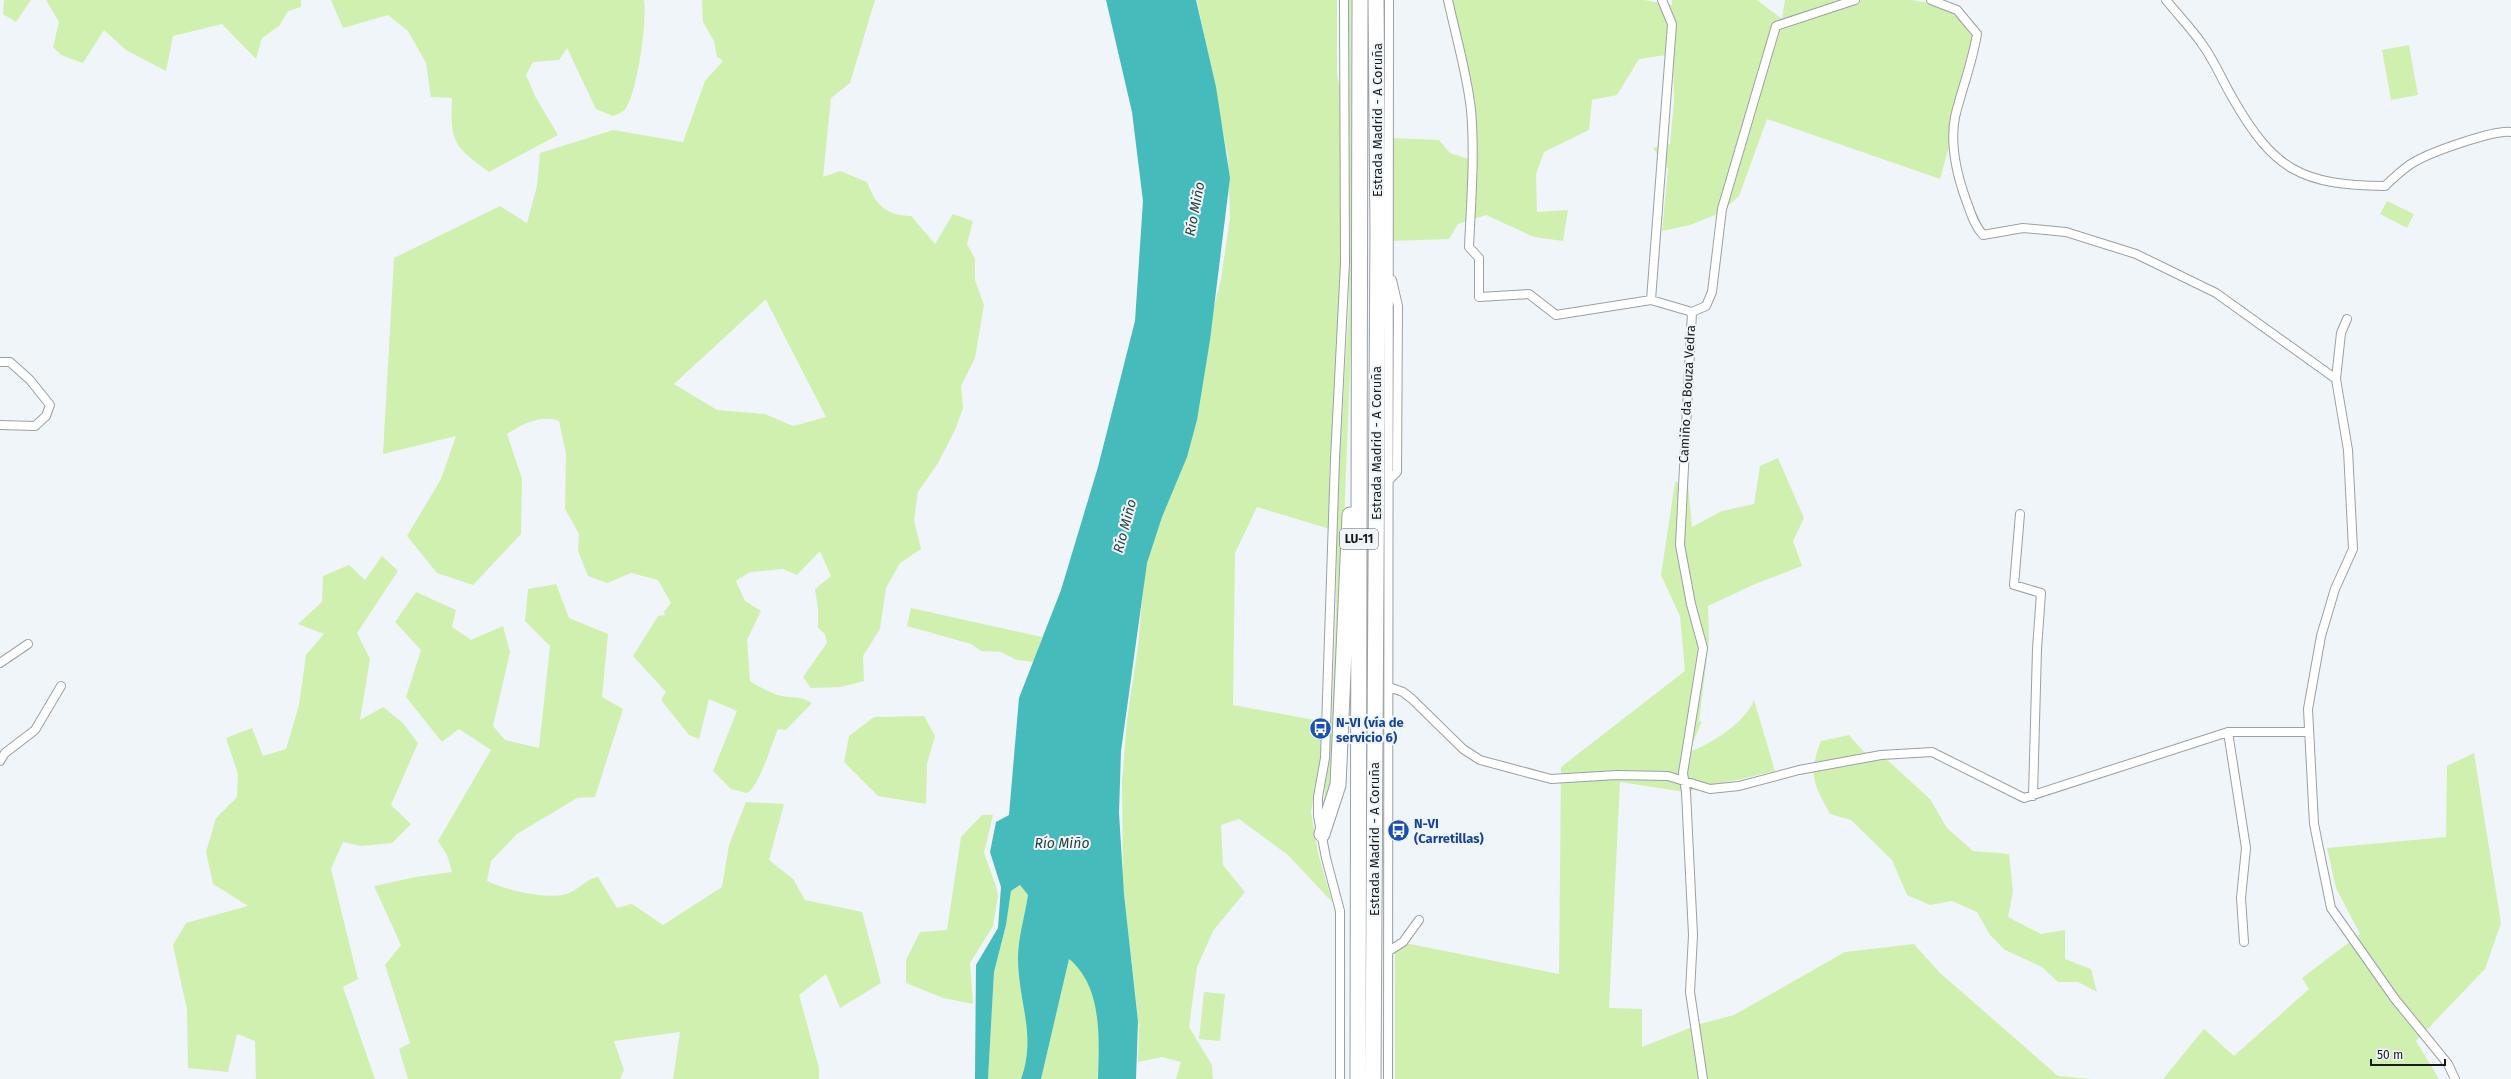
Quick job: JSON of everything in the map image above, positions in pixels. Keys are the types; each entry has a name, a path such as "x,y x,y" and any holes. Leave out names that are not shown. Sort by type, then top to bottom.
{"highway":[{"name":"Estrada Madrid - A Coruña","path":"1358,1079 1360,0"},
{"name":"Estrada Madrid - A Coruña","path":"1373,1079 1378,231 1376,0"},
{"path":"1322,834 1333,805 1338,785 1349,522 1359,362"}],"street":[{"path":"1340,1079 1340,911 1326,858 1318,816 1318,797 1325,758 1329,691 1335,460 1345,263 1344,0"},
{"path":"1388,1079 1390,951 1389,0"},
{"name":"Camiño da Bouza Vedra","path":"1448,0 1465,69 1471,111 1472,171 1469,247 1479,258 1479,298 1528,294 1556,315 1651,300 1692,312 1680,545 1691,604 1703,648 1683,773 1693,935 1690,992 1703,1079"},
{"path":"1651,300 1672,24 1662,0"},
{"path":"1692,312 1706,306 1712,292 1722,209 1776,26 1854,0"},
{"path":"1931,0 1957,10 1977,34 1972,64 1955,117 1954,149 1961,188 1976,227 1983,235 2023,228 2066,232 2136,254 2216,293 2336,379"},
{"path":"2166,0 2203,45 2233,99 2265,148 2280,162 2301,174 2326,182 2385,186 2401,170 2417,160 2494,132 2511,132"},
{"path":"2347,319 2341,333 2336,379 2348,450 2353,549 2335,589 2321,636 2308,709 2314,824 2331,908 2395,999 2448,1064 2455,1079"},
{"path":"0,362 10,362 30,380 50,405 46,416 36,426 0,425"},
{"path":"2020,514 2014,585 2041,593 2037,649 2034,796"},
{"path":"0,662 28,644"},
{"path":"0,761 5,753 35,730 61,686"},
{"path":"1389,687 1403,692 1412,699 1463,749 1480,760 1551,779 1617,775 1668,776 1710,789 1874,756 1932,752 2024,798 2228,732 2309,732"},
{"path":"2228,732 2246,848 2241,898 2244,942"},
{"path":"1390,951 1404,942 1419,920"}],"green space":[{"path":"4,0 31,0 16,22 3,14"},
{"path":"46,0 301,0 301,7 288,11 279,26 262,38 256,59 222,24 173,36 166,71 126,50 104,30 83,63 61,55 53,47 59,22"},
{"path":"331,0 644,0 645,10 643,39 638,71 630,99 625,109 613,116 596,109 567,48 559,60 533,62 526,75 536,98 558,135 489,172 468,156 457,142 452,125 452,98 431,97 426,63 408,31 388,15 343,28"},
{"path":"702,0 875,0 850,83 831,98 823,177 840,171 867,182 878,203 894,214 911,216 935,244 953,214 973,221 967,244 975,259 975,280 984,305 975,358 961,386 963,408 955,430 938,463 918,492 914,520 921,549 900,563 886,588 880,629 863,656 864,681 841,687 811,688 803,677 827,643 825,634 818,628 818,609 815,589 831,576 820,551 797,575 783,569 750,572 736,581 745,601 761,611 747,640 750,681 774,694 800,698 812,703 786,730 778,729 765,764 752,789 747,793 731,789 713,771 737,711 709,699 699,739 689,735 661,700 666,692 633,656 658,616 665,615 664,612 671,603 658,580 631,573 607,583 588,576 578,551 579,534 565,509 566,454 559,421 552,419 539,419 525,424 507,434 522,479 521,534 473,585 437,573 407,536 441,479 456,436 383,454 394,258 500,206 527,223 537,186 540,153 613,130 683,142 705,81 723,61 717,57 714,41 703,22","holes":["766,300 826,417 793,426 765,414 717,410 674,384"]},
{"path":"1197,0 1337,0 1337,74 1342,99 1341,312 1329,474 1330,529 1257,507 1235,553 1233,705 1320,721 1322,747 1311,812 1318,853 1332,902 1288,855 1239,819 1221,825 1223,865 1245,892 1213,931 1197,967 1189,1027 1212,1065 1213,1079 1176,1079 1181,1062 1162,1057 1138,1062 1139,1027 1123,885 1122,782 1127,720 1138,646 1146,560 1175,463 1221,279 1230,218 1228,157"},
{"path":"1348,0 1351,0 1352,319 1334,778 1323,810 1332,713 1336,612 1337,500 1349,304"},
{"path":"1450,0 1644,0 1672,5 1672,0 1757,0 1782,19 1785,0 1911,0 1935,4 1965,20 1977,48 1940,179 1767,119 1739,196 1720,213 1690,225 1662,231 1668,169 1653,148 1670,144 1674,101 1673,54 1639,59 1617,95 1592,100 1589,130 1544,152 1536,174 1537,212 1568,210 1563,241 1534,237 1486,215 1458,224 1449,239 1392,241 1392,138 1439,140 1450,153 1475,161 1473,102"},
{"path":"2409,45 2418,95 2391,100 2382,50"},
{"path":"2387,201 2414,214 2407,228 2380,214"},
{"path":"1778,458 1804,518 1793,541 1802,566 1755,584 1708,606 1709,640 1699,722 1702,721 1689,752 1707,744 1726,732 1750,709 1754,700 1775,771 1685,792 1620,782 1609,1008 1642,1009 1642,1047 1700,1024 1734,1015 1845,952 1914,944 1939,972 2058,1076 2091,1079 1395,1079 1395,941 1559,974 1561,767 1685,671 1680,616 1661,575 1675,482 1688,484 1692,527 1722,511 1754,504 1760,466"},
{"path":"382,556 398,571 357,633 370,659 360,720 383,707 402,722 418,743 391,805 411,824 392,843 361,846 343,842 331,869 358,979 343,987 375,1079 256,1079 255,1041 237,1034 228,1072 188,1068 187,1010 173,945 186,923 248,906 213,884 206,852 216,818 237,797 238,774 226,738 252,728 263,756 286,749 299,705 306,655 324,634 298,624 322,602 323,576 349,565 365,580"},
{"path":"556,584 569,618 608,634 602,697 623,709 595,797 577,798 517,834 491,861 487,881 505,888 529,894 553,896 571,892 590,879 598,877 617,908 632,904 663,925 722,887 729,845 746,802 784,804 769,860 793,879 805,900 862,912 881,983 840,1008 826,974 799,995 819,1068 819,1079 673,1079 680,1032 614,1041 624,1070 620,1079 408,1079 399,1049 410,1043 385,965 401,945 374,886 416,877 452,872 447,855 438,841 491,750 459,729 442,742 406,697 421,650 395,622 416,592 456,610 452,627 471,640 503,626 510,652 493,726 505,740 539,748 550,646 525,621 528,589"},
{"path":"911,608 1042,637 1034,662 1017,660 1001,652 981,651 971,644 907,626"},
{"path":"924,716 935,736 927,764 926,804 878,796 844,762 849,736 874,717"},
{"path":"1849,735 1864,752 1884,757 1930,799 1947,828 1973,851 2009,854 2013,891 2008,917 2041,934 2065,930 2065,959 2091,969 2097,992 2078,982 2058,982 2042,967 2005,950 1990,935 1977,912 1952,901 1930,905 1907,895 1892,860 1851,820 1830,814 1816,786 1814,779 1815,762 1821,741"},
{"path":"2474,753 2501,923 2485,969 2416,1041 2439,1079 2163,1079 2204,1029 2234,1056 2309,989 2302,978 2360,934 2336,888 2327,848 2446,837 2447,766"},
{"path":"982,815 993,815 984,853 998,896 993,926 970,963 973,1004 943,998 906,983 906,960 920,932 947,930 961,837"},
{"path":"1020,885 1028,895 1018,950 1019,974 1027,1033 1025,1063 1021,1079 988,1079 994,972 1006,925 1011,891"},
{"path":"1069,959 1086,976 1094,995 1098,1019 1098,1079 1041,1079"},
{"path":"1204,992 1225,994 1220,1041 1199,1039"}],"water":[{"name":"Río Miño","path":"1106,0 1196,0 1216,87 1230,178 1210,340 1197,420 1187,457 1162,517 1147,563 1121,751 1119,813 1124,894 1138,1021 1136,1079 1098,1079 1099,1047 1097,1014 1088,984 1080,971 1069,959 1041,1079 1021,1079 1027,1048 1027,1033 1019,974 1018,950 1028,895 1020,885 1011,891 1006,925 994,972 988,1079 975,1079 976,965 998,928 1001,887 990,852 996,822 1009,815 1019,698 1061,590 1098,467 1135,321 1143,201 1132,112"}],"place":[{"name":"N-VI (vía de servicio 6)","path":"1321,729"},
{"name":"N-VI (Carretillas)","path":"1398,830"}]}
